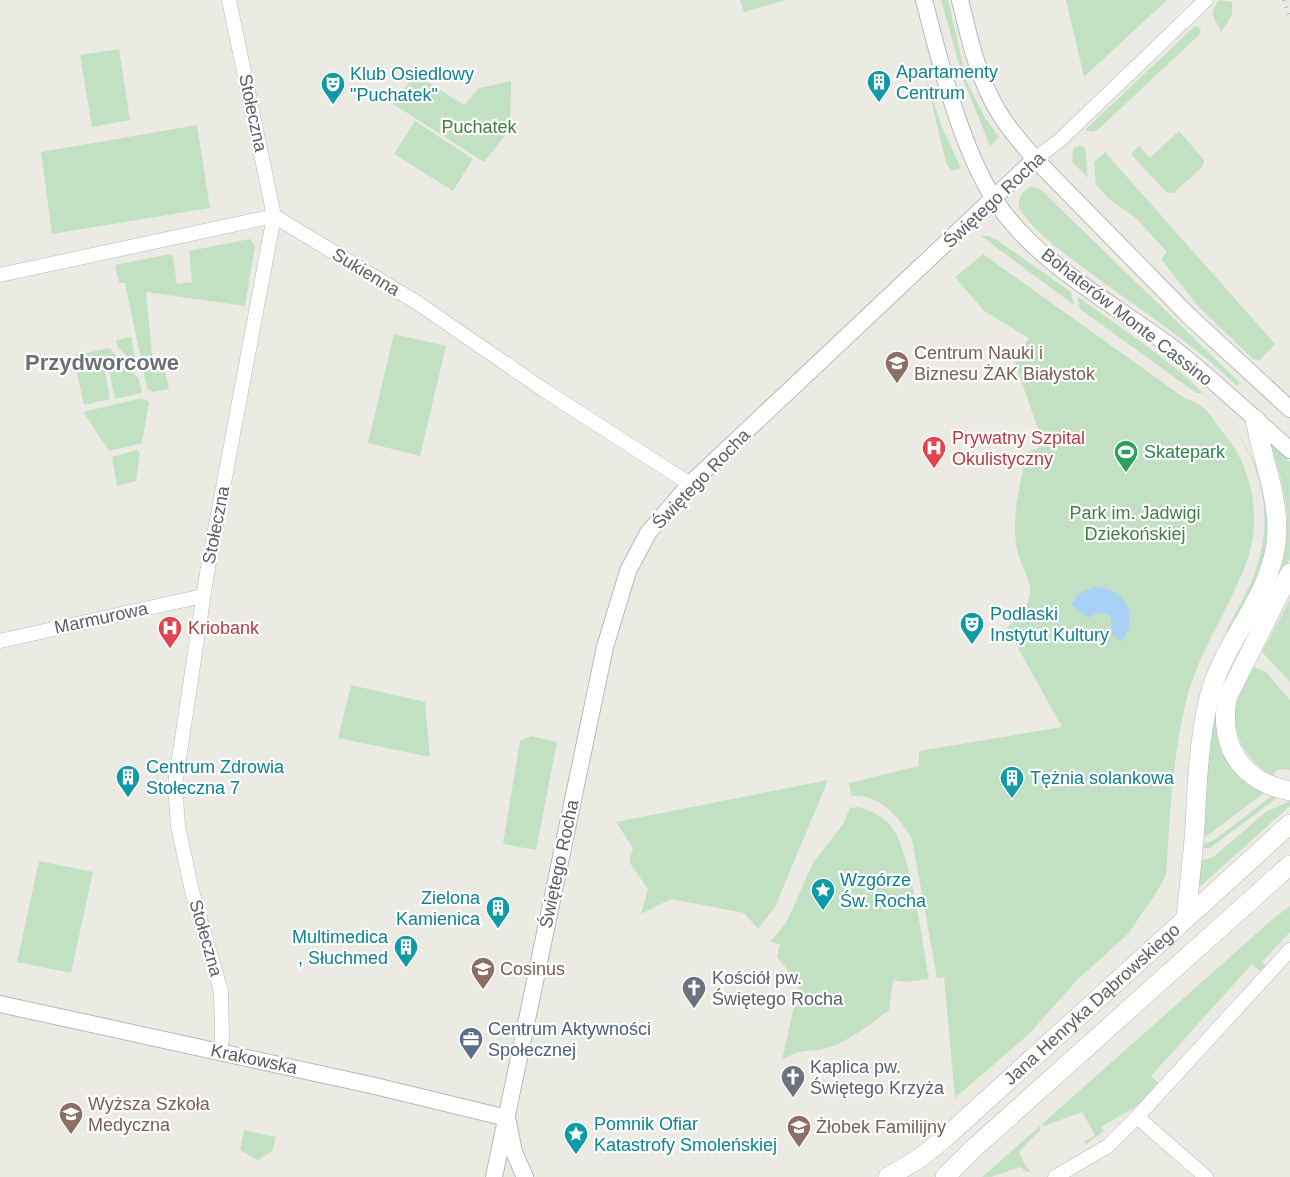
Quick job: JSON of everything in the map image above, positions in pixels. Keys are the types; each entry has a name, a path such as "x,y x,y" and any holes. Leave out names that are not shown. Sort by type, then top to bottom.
{"main road":[{"path":"1186,917 1202,729 1209,696 1218,671 1266,579 1277,532 1272,480 1262,453 1255,419"},
{"path":"1290,573 1227,698 1224,719 1229,744 1240,765 1255,779 1273,787 1290,791"},
{"name":"Jana Henryka Dąbrowskiego","path":"888,1177 920,1158 946,1137 1290,824"},
{"name":"Jana Henryka Dąbrowskiego","path":"945,1177 973,1149 1282,879 1290,865"},
{"path":"961,1177 973,1149"}],"street":[{"name":"Stołeczna","path":"220,1051 222,1038 221,991 192,891 175,805 175,785 182,725 203,596 274,216 229,0"},
{"name":"Bohaterów Monte Cassino","path":"924,0 954,106 971,150 994,198 1006,215 1043,253 1182,355 1290,450"},
{"name":"Bohaterów Monte Cassino","path":"960,0 969,36 989,95 1002,118 1035,159 1189,316 1290,409"},
{"name":"Świętego Rocha","path":"494,1177 592,706 614,617 628,571 648,532 690,484 1035,159 1059,141 1206,0"},
{"path":"0,274 274,216"},
{"name":"Sukienna","path":"274,216 416,302 544,390 690,484"},
{"name":"Marmurowa","path":"0,641 203,596"},
{"path":"1055,1177 1108,1146 1137,1117 1290,950"},
{"name":"Krakowska","path":"0,1004 220,1051 507,1118"},
{"path":"1137,1117 1206,1177"},
{"name":"Świętego Rocha","path":"507,1118 514,1152 525,1177"}],"green space":[{"path":"740,0 786,0 744,12"},
{"path":"941,0 948,0 967,82 984,116 999,137 990,146 964,82"},
{"path":"1066,0 1167,0 1084,77"},
{"path":"1218,0 1232,2 1232,15 1221,32 1212,13"},
{"path":"1195,26 1201,28 1199,35 1101,127 1093,132 1085,130"},
{"path":"119,49 130,120 92,127 80,55"},
{"name":"Puchatek","path":"415,74 464,105 479,88 511,81 510,129 484,162 393,104"},
{"path":"925,75 942,127 961,168 952,171 946,163"},
{"path":"415,121 473,159 453,191 394,154"},
{"path":"197,125 210,208 52,234 41,152"},
{"path":"1179,131 1204,160 1203,166 1174,193 1167,193 1131,154 1139,146 1150,158"},
{"path":"1081,145 1085,148 1088,178 1072,162 1073,149"},
{"path":"1105,152 1275,344 1260,360 1253,359 1197,305 1161,259 1167,252 1136,218 1110,200 1096,185 1094,162"},
{"path":"1031,186 1040,189 1240,383 1237,386 1185,341 1043,236 1019,208 1019,201 1022,195"},
{"path":"981,236 989,236 997,240 1071,292 1074,305"},
{"path":"250,239 255,246 245,306 146,292 153,365 164,366 169,389 152,392 147,388 125,283 119,283 115,265 170,254 173,257 177,284 192,282 189,251"},
{"name":"Park im. Jadwigi Dziekońskiej","path":"983,254 1186,399 1205,409 1235,449 1243,464 1249,480 1252,497 1254,531 1246,564 1198,666 1186,702 1175,766 1166,875 1128,934 1077,980 1030,1033 955,1098 944,977 937,978 912,839 888,808 871,798 852,796 849,783 919,766 919,751 1062,727 1007,628 1028,603 1030,586 1017,550 1015,538 1017,501 1027,452 1044,446 1014,360 1029,338 984,311 955,277"},
{"path":"1077,296 1146,345 1203,393 1196,393 1080,309"},
{"path":"394,334 446,346 420,456 368,443"},
{"path":"131,337 137,368 117,346 116,340"},
{"path":"109,348 139,379 142,393 115,399 109,371 105,372 110,399 84,405 73,356"},
{"path":"1204,393 1221,411 1236,431 1212,402"},
{"path":"142,398 149,402 142,443 109,451 83,412"},
{"path":"1268,441 1290,462 1290,559 1279,581 1275,579 1286,537 1287,512 1280,476"},
{"path":"136,450 140,453 136,481 117,486 112,457"},
{"path":"1249,453 1258,470 1267,510 1264,555 1253,586 1227,634 1226,631 1253,577 1262,544 1263,496"},
{"path":"1290,600 1290,682 1262,652"},
{"path":"1254,667 1266,672 1290,700 1290,770 1279,769 1272,775 1254,762 1247,754 1235,724 1238,698"},
{"path":"351,685 425,702 430,757 338,738"},
{"path":"1214,717 1217,717 1228,752 1237,770 1244,778 1265,792 1208,835 1203,836 1206,775"},
{"path":"531,736 557,742 536,850 503,844 520,741"},
{"path":"828,780 775,907 758,929 744,913 671,899 641,914 648,889 629,862 633,848 616,822"},
{"path":"1273,795 1278,797 1210,848 1203,848 1204,844 1214,840"},
{"path":"1290,801 1290,806 1197,889 1202,860 1212,858 1267,811"},
{"path":"859,807 884,819 898,838 910,876 929,979 905,982 893,980 889,1010 867,1026 842,1042 819,1049 799,1052 782,1060 799,984 777,957 780,944 770,942 786,923 813,863 843,824 850,808"},
{"path":"39,861 93,872 71,973 17,962"},
{"path":"1290,906 1290,932 1262,962 1266,966 1260,971 1252,964 1151,1076 1159,1083 1137,1106 1101,1127 1104,1131 1085,1145 1085,1141 1095,1135 1082,1112 1044,1126 1042,1124 1274,918"},
{"path":"1040,1126 1041,1129 1019,1152 1030,1171 1027,1172 1020,1167 991,1177 982,1177"},
{"path":"244,1130 276,1137 272,1151 258,1160 240,1150"}],"water":[{"path":"1096,587 1116,593 1127,606 1130,615 1129,624 1127,633 1121,642 1112,634 1111,616 1099,612 1088,618 1071,604 1081,592"}],"railway":[{"path":"1284,0 1290,19"}],"place":[{"name":"Apartamenty Centrum","path":"879,103"},
{"name":"Klub Osiedlowy \"Puchatek\"","path":"333,105"},
{"name":"Centrum Nauki i Biznesu ŻAK Białystok","path":"897,384"},
{"name":"Prywatny Szpital Okulistyczny","path":"934,469"},
{"name":"Skatepark","path":"1126,473"},
{"name":"Podlaski Instytut Kultury","path":"972,645"},
{"name":"Kriobank","path":"170,649"},
{"name":"Centrum Zdrowia Stołeczna 7","path":"128,798"},
{"name":"Tężnia solankowa","path":"1012,799"},
{"name":"Wzgórze Św. Rocha","path":"823,911"},
{"name":"Zielona Kamienica","path":"498,929"},
{"name":"Multimedica , Słuchmed","path":"406,968"},
{"name":"Cosinus","path":"483,990"},
{"name":"Kościół pw. Świętego Rocha","path":"694,1009"},
{"name":"Centrum Aktywności Społecznej","path":"471,1060"},
{"name":"Kaplica pw. Świętego Krzyża","path":"793,1098"},
{"name":"Wyższa Szkoła Medyczna","path":"71,1135"},
{"name":"Żłobek Familijny","path":"799,1148"},
{"name":"Pomnik Ofiar Katastrofy Smoleńskiej","path":"576,1155"}],"district":[{"name":"Przydworcowe","path":"102,362"}]}
